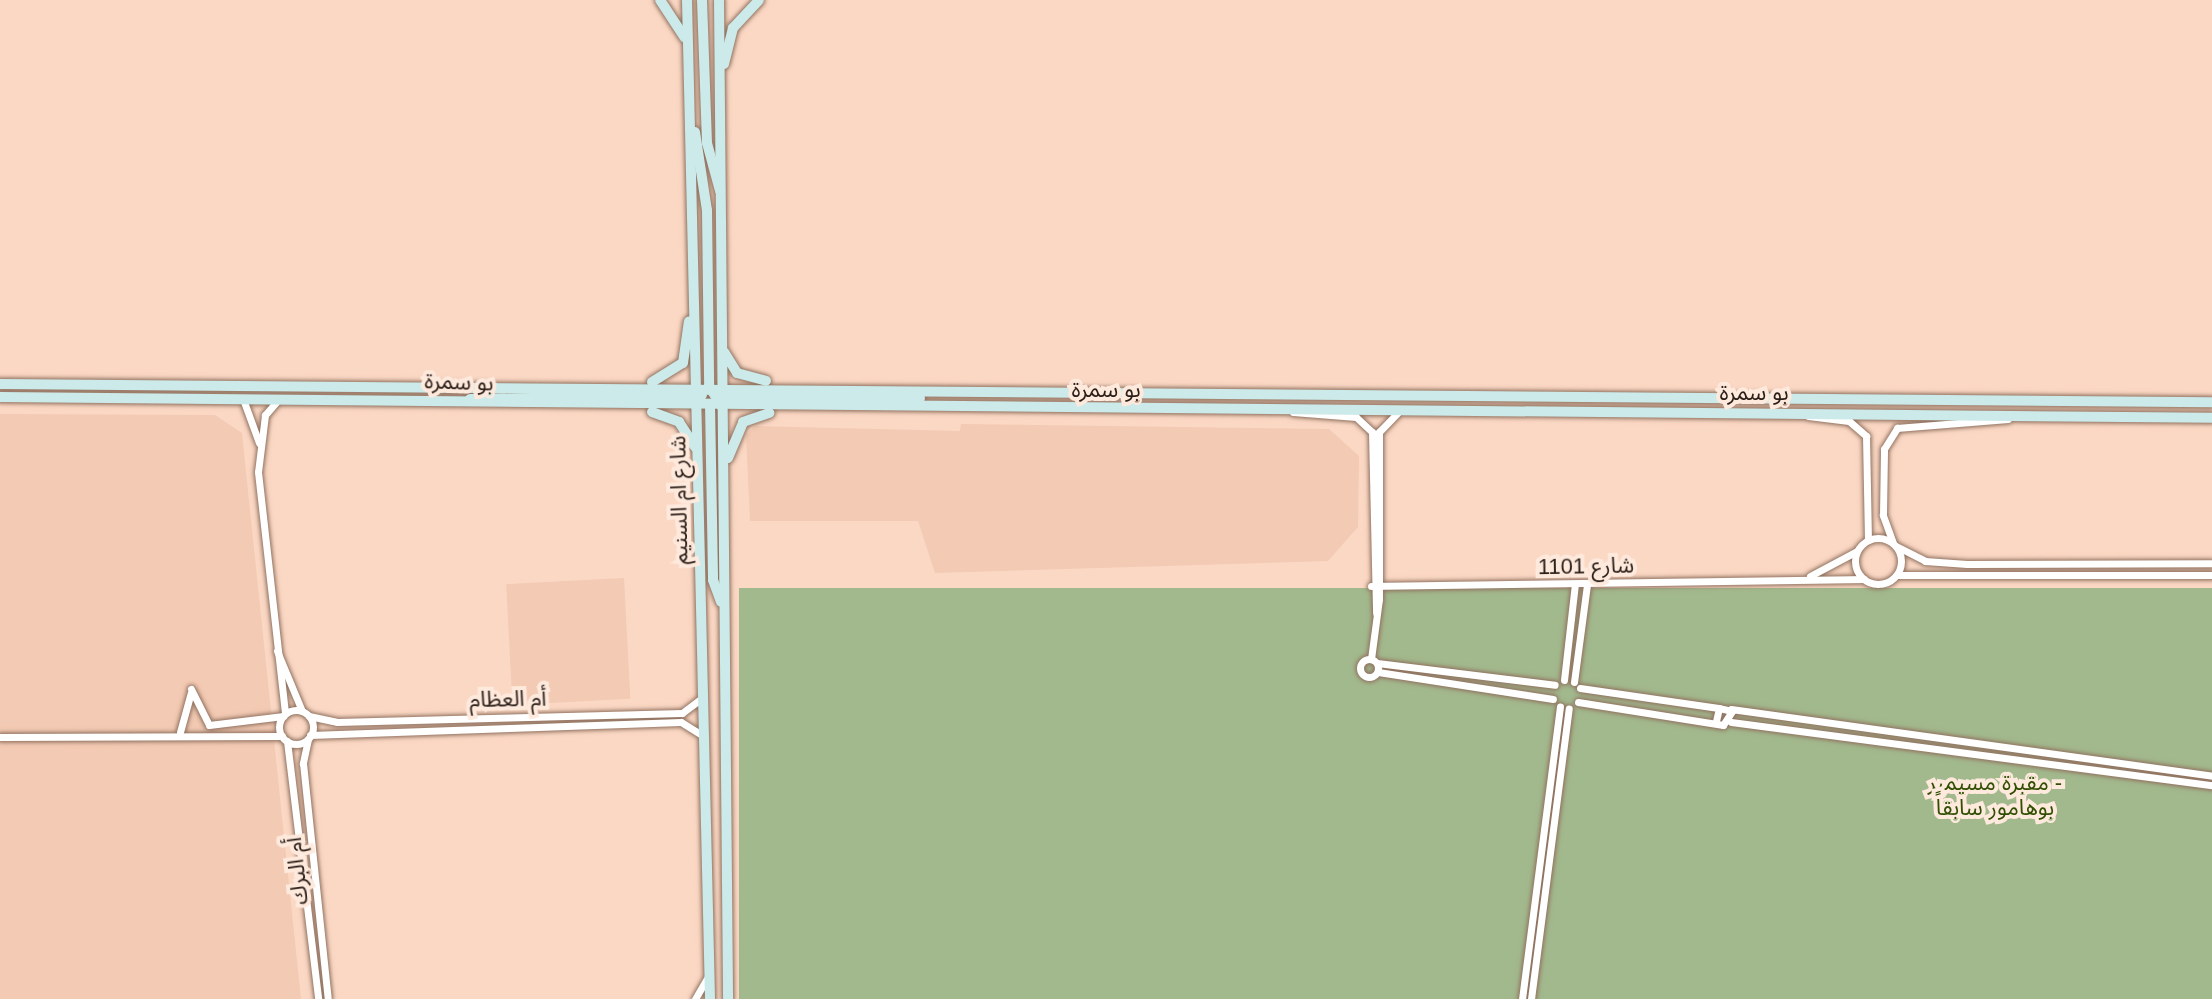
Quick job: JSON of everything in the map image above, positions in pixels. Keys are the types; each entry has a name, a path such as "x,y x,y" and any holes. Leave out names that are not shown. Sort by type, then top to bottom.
{"street":[{"path":"660,0 687,48"},
{"name":"شارع ام السنيم","path":"687,0 694,268 723,484 728,999"},
{"path":"702,0 707,143 723,201"},
{"name":"شارع ام السنيم","path":"710,999 698,451 720,325 723,201 719,0"},
{"path":"719,90 733,28 759,0"},
{"path":"688,91 707,210 713,580 724,613"},
{"path":"643,385 683,363 694,268"},
{"path":"720,325 725,356 743,376 887,390"},
{"name":"بو سمرة","path":"0,384 643,385 710,396 866,409 2212,418"},
{"name":"بو سمرة","path":"0,397 539,404 887,390 2212,402"},
{"path":"455,401 710,396 927,398 948,392"},
{"path":"180,732 191,689 209,725 284,714 256,418 243,399"},
{"path":"260,449 265,415 280,399"},
{"path":"539,404 557,411 662,413 686,429 698,451"},
{"path":"723,484 734,434 750,417 866,409"},
{"path":"1287,410 1356,417 1372,432 1375,665"},
{"path":"1375,586 1379,432 1398,412"},
{"path":"1802,414 1849,421 1866,436 1868,540 1857,551 1864,579 1878,584 1897,575 2212,575"},
{"path":"1897,575 1894,545 1883,515 1884,449 1897,428 2017,417"},
{"path":"1868,540 1894,545 1917,559 1967,564 2212,563"},
{"name":"شارع 1101","path":"1793,581 1857,551"},
{"name":"شارع 1101","path":"1375,586 1864,579"},
{"path":"1564,680 1575,584"},
{"path":"1578,702 1587,584"},
{"path":"276,650 306,714"},
{"path":"1375,665 1555,685 1564,680"},
{"path":"1375,665 1553,699 1560,706 1569,708 1578,702 2212,785"},
{"path":"1564,680 1577,685 1719,708 2212,776"},
{"path":"1553,699 1555,685"},
{"name":"أم العظام","path":"284,714 306,714 337,722 682,713 703,697"},
{"path":"1522,999 1560,706"},
{"path":"1531,999 1569,708"},
{"path":"1716,721 1719,708"},
{"path":"1731,709 1731,722"},
{"name":"أم البرك","path":"284,714 284,739 321,977 328,999"},
{"name":"أم البرك","path":"306,714 309,737 303,763 321,977 318,999"},
{"path":"457,718 457,728"},
{"name":"أم العظام","path":"284,739 457,728 681,722 704,737"},
{"path":"0,737 180,732 284,739"},
{"path":"695,999 709,972"}],"shaded area":[{"path":"0,414 215,415 242,433 301,999 0,999"},
{"path":"961,424 1329,429 1359,456 1358,527 1328,561 935,573 918,521 750,521 746,435 755,426 960,431"},
{"path":"624,578 630,699 512,705 506,584"}],"green space":[{"name":"مقبرة مسيمير - بوهامور سابقاً","path":"739,588 2212,588 2212,999 739,999"}]}
